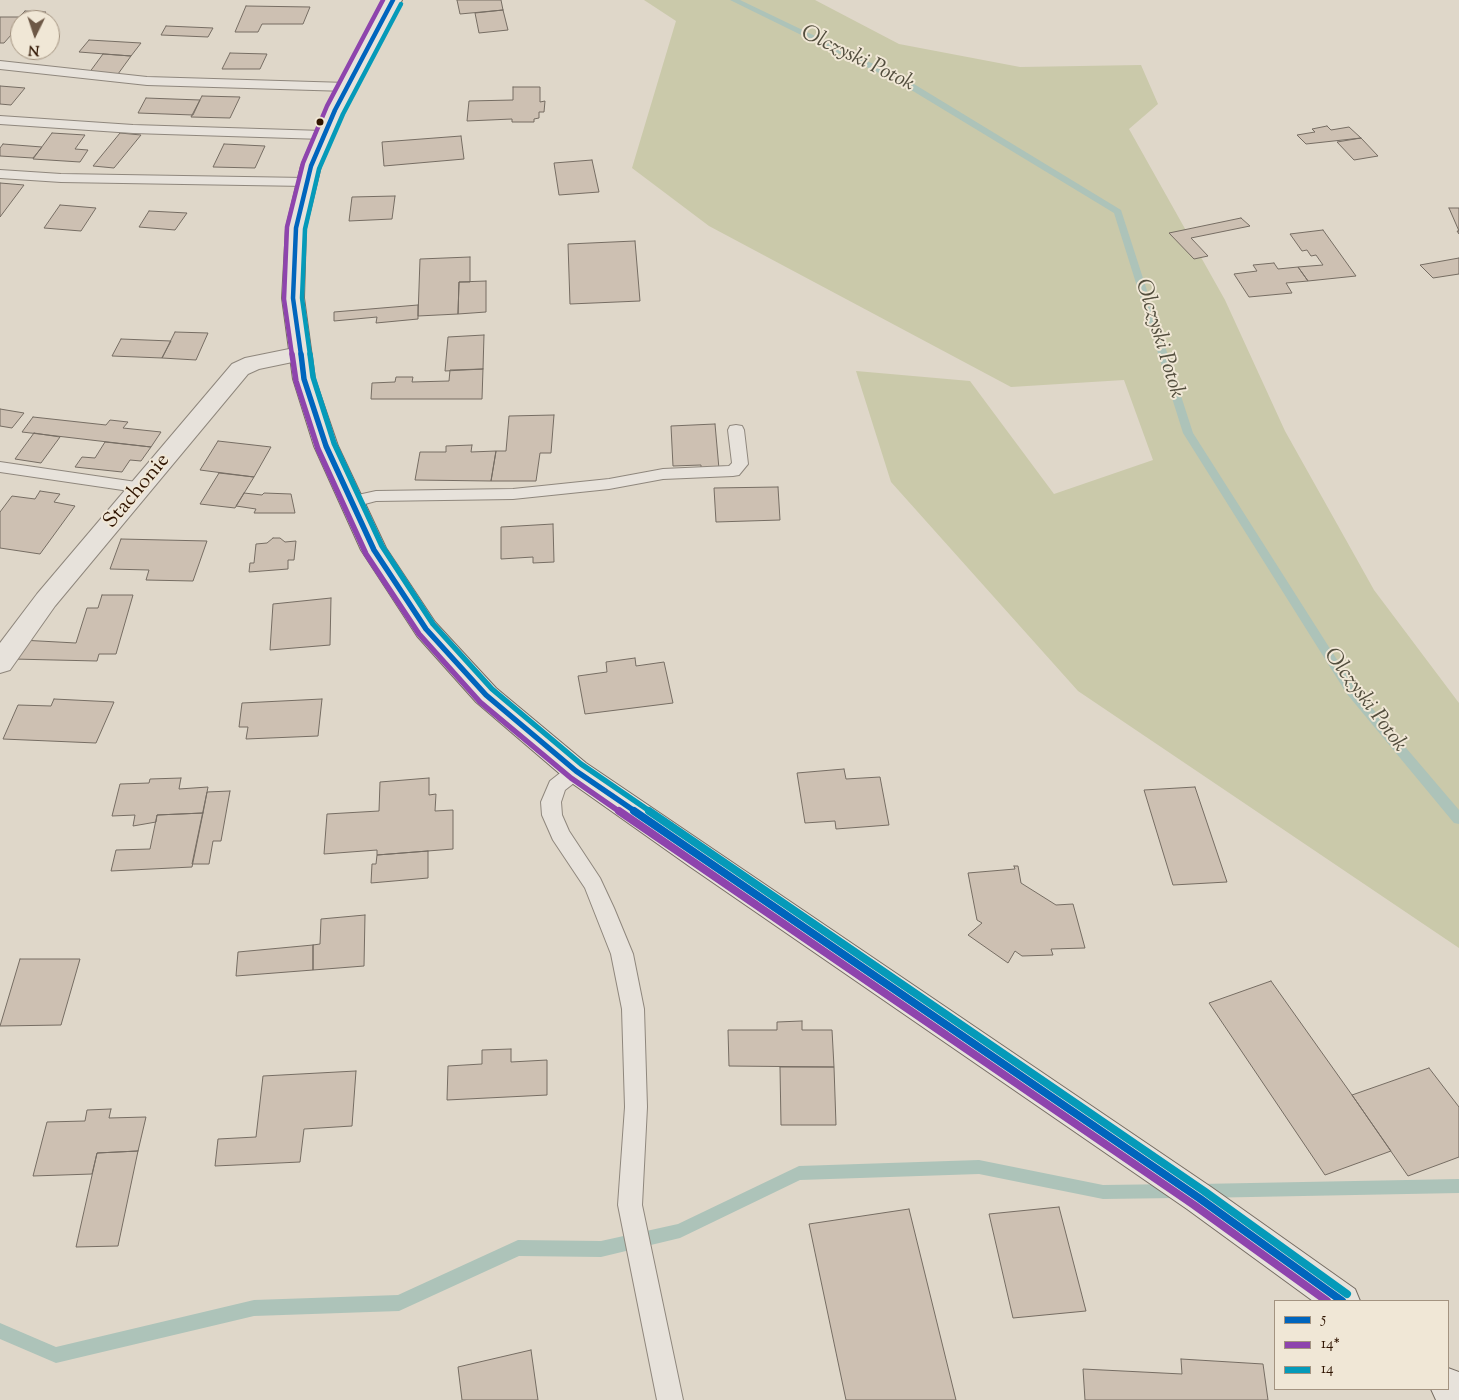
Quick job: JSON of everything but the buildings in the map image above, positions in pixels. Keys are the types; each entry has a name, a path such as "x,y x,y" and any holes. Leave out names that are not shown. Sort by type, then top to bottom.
{"street":[{"path":"393,0 323,135 306,182 296,228 293,259 293,305 299,354 316,421 350,502 384,568 432,635 486,695 576,771 700,858 1199,1198 1341,1300"},
{"name":"Stachonie","path":"0,664 46,600 143,488 240,369 253,363 299,354"},
{"path":"1449,1387 1459,1395"}],"lane":[{"path":"0,65 147,81 347,87"},
{"path":"0,120 134,129 323,135"},
{"path":"0,174 60,178 306,182"},
{"path":"350,502 376,496 513,494 609,484 662,474 733,471 740,464 736,430"},
{"path":"0,467 143,488"},
{"path":"576,771 557,786 551,802 552,814 560,834 593,884 604,908 622,954 628,983 633,1009 636,1107 630,1205 670,1400"}],"green space":[{"path":"644,0 815,0 899,44 1020,67 1141,65 1158,104 1129,129 1225,300 1285,431 1374,590 1459,703 1459,948 1078,691 891,482 856,371 970,381 1054,494 1153,460 1124,380 1011,387 709,226 632,168 676,21"}],"waterway":[{"name":"Olczyski Potok","path":"734,0 906,83 1118,212 1188,433 1351,691 1459,819"},
{"path":"0,1331 56,1355 254,1308 399,1303 518,1248 601,1249 680,1231 799,1173 979,1167 1103,1192 1177,1191"},
{"path":"1199,1191 1459,1186"}],"transit line":[{"name":"14*","path":"383,0 327,106 303,163 287,227 284,299 296,381 318,449 366,554 419,634 480,702 571,778 1194,1205 1326,1300"},
{"name":"5","path":"393,0 335,110 311,166 296,228 293,298 304,379 326,446 374,550 426,629 486,695 576,771 1199,1198 1341,1300"},
{"name":"14","path":"401,4 343,114 319,169 305,229 302,298 313,377 334,443 382,546 433,624 492,689 581,764 1204,1191 1347,1294"}]}
